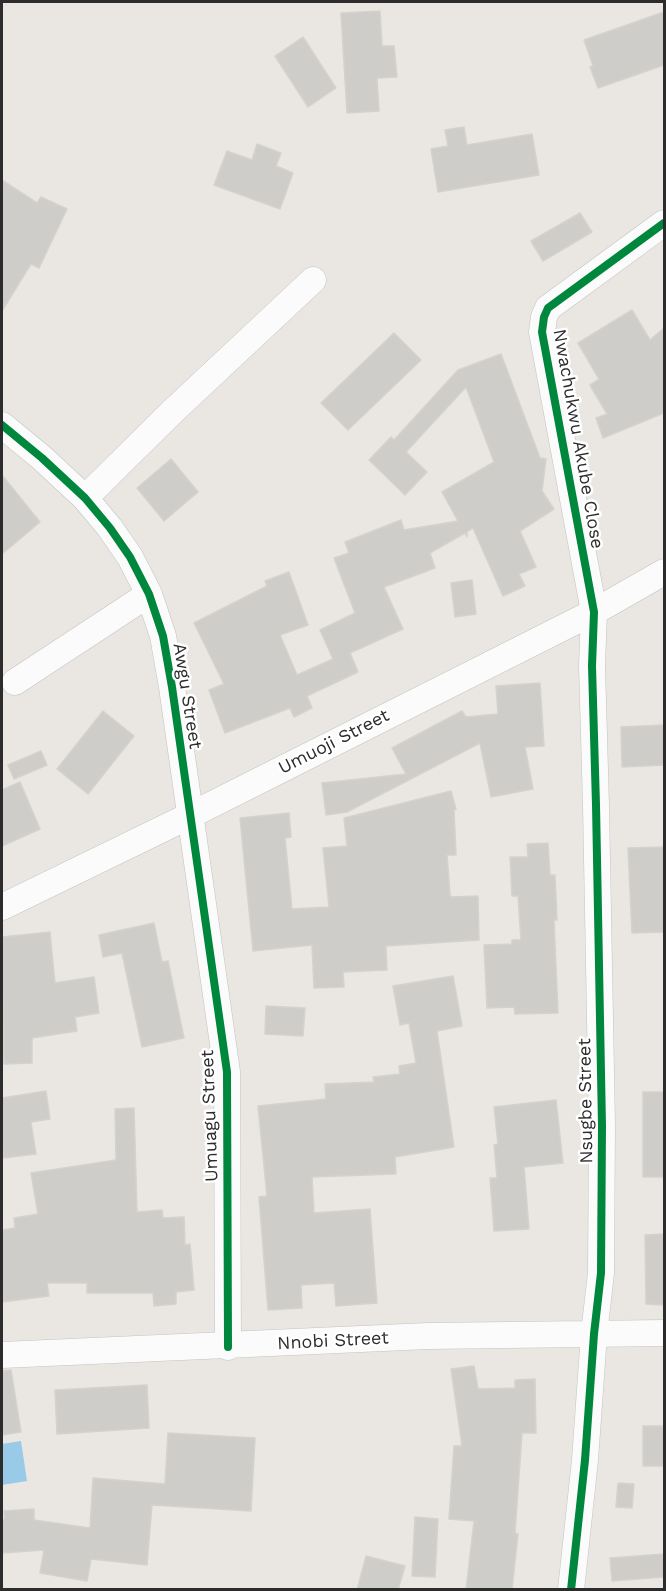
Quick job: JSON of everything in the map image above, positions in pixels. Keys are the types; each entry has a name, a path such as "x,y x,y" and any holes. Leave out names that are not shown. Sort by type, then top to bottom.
{"street":[{"name":"Nwachukwu Akube Close","path":"594,612 542,332 544,317 548,308 664,223"},
{"path":"85,498 172,412 313,280"},
{"name":"Awgu Street","path":"2,425 85,498 110,528 149,594 165,646 191,815"},
{"name":"Umuoji Street","path":"2,907 191,815 594,612 664,572"},
{"path":"15,682 149,594"},
{"name":"Nsugbe Street","path":"571,1590 601,1273 602,1137 592,666 594,612"},
{"name":"Umuagu Street","path":"191,815 227,1072 228,1347"},
{"name":"Nnobi Street","path":"2,1355 228,1347 428,1336 664,1333"}],"water":[{"path":"21,1441 27,1481 2,1485 2,1444"}],"building":[{"path":"380,11 382,46 394,46 397,77 377,78 379,111 347,113 341,13"},
{"path":"664,12 664,65 598,88 584,40"},
{"path":"303,37 336,88 308,107 275,56"},
{"path":"464,127 467,145 532,134 539,175 438,192 431,149 448,146 445,130"},
{"path":"257,144 281,153 276,166 293,173 280,209 214,185 227,151 252,160"},
{"path":"2,180 37,203 41,197 67,209 39,268 31,264 2,311"},
{"path":"580,213 592,232 543,261 531,241"},
{"path":"632,310 650,340 664,328 664,413 603,438 596,418 607,414 590,385 599,379 578,343"},
{"path":"394,333 421,360 348,430 321,403"},
{"path":"501,354 540,458 546,459 542,491 554,509 520,531 536,567 519,574 525,586 503,596 473,528 467,532 467,537 465,533 430,553 435,568 384,587 403,629 350,653 358,672 307,696 312,708 294,717 290,708 225,733 209,690 224,684 194,623 267,586 265,581 289,572 308,625 280,635 297,675 333,659 320,630 355,613 334,558 349,553 345,542 401,520 404,530 458,521 442,492 494,462 466,387 406,452 427,472 405,495 369,460 391,437 394,440 458,370"},
{"path":"171,459 198,492 164,521 137,488"},
{"path":"2,475 40,522 2,554"},
{"path":"472,580 476,614 455,617 451,583"},
{"path":"540,683 544,746 525,747 533,789 491,797 480,743 347,812 326,815 322,783 406,774 392,748 462,711 466,717 498,714 496,686"},
{"path":"103,711 134,736 88,794 57,769"},
{"path":"664,725 664,765 622,767 621,727"},
{"path":"41,751 47,765 14,779 8,765"},
{"path":"20,782 40,829 2,846 2,790"},
{"path":"451,791 456,809 454,810 456,855 447,855 450,894 451,897 478,896 479,940 386,946 387,970 343,972 344,987 314,988 312,945 253,951 240,818 289,813 291,837 285,838 292,909 329,907 323,848 347,846 344,818"},
{"path":"548,843 550,875 555,875 557,920 554,920 558,1013 515,1014 514,1007 487,1008 484,945 512,944 512,940 521,940 518,896 512,896 510,857 528,857 527,844"},
{"path":"664,847 664,932 632,933 628,848"},
{"path":"154,923 162,962 168,961 184,1038 142,1047 122,953 103,957 99,935"},
{"path":"50,932 55,983 94,977 99,1013 75,1017 77,1031 32,1038 32,1063 4,1064 2,937"},
{"path":"453,976 462,1026 437,1031 454,1147 395,1157 396,1174 312,1177 314,1213 370,1209 377,1303 336,1306 334,1283 301,1285 302,1308 268,1310 259,1197 267,1196 258,1106 326,1099 325,1084 374,1082 373,1077 400,1074 399,1066 416,1063 409,1023 400,1025 393,986"},
{"path":"266,1006 305,1008 303,1036 265,1034"},
{"path":"46,1091 50,1119 31,1122 36,1154 3,1158 2,1098"},
{"path":"643,1092 664,1092 664,1177 643,1177"},
{"path":"556,1100 563,1163 524,1167 529,1229 494,1231 490,1178 497,1178 494,1145 498,1144 494,1107"},
{"path":"134,1108 137,1212 162,1210 163,1218 184,1217 185,1245 190,1244 194,1290 176,1292 176,1304 154,1306 153,1293 87,1293 87,1283 47,1283 49,1296 2,1302 2,1230 15,1228 14,1218 38,1214 31,1173 116,1160 115,1109"},
{"path":"664,1234 664,1305 646,1304 645,1235"},
{"path":"474,1366 478,1389 515,1388 515,1380 535,1379 536,1433 522,1433 515,1533 518,1534 512,1590 466,1590 474,1521 449,1519 454,1446 462,1446 451,1369"},
{"path":"11,1370 21,1432 2,1435 2,1371"},
{"path":"147,1385 149,1428 57,1434 55,1390"},
{"path":"643,1426 664,1426 664,1466 643,1466"},
{"path":"168,1433 255,1438 251,1511 152,1505 147,1565 91,1559 87,1581 40,1573 44,1550 2,1553 4,1511 34,1509 34,1520 90,1528 93,1478 165,1484"},
{"path":"618,1483 634,1484 632,1508 616,1507"},
{"path":"415,1517 438,1519 435,1577 412,1576"},
{"path":"664,1554 664,1577 612,1581 610,1558"},
{"path":"366,1556 405,1566 398,1590 357,1590"}],"cycle path":[{"path":"571,1590 601,1273 602,1126 592,666 594,612 542,332 548,308 664,223"},
{"path":"2,425 85,498 110,528 130,557 149,594 163,636 227,1072 228,1347"}]}
